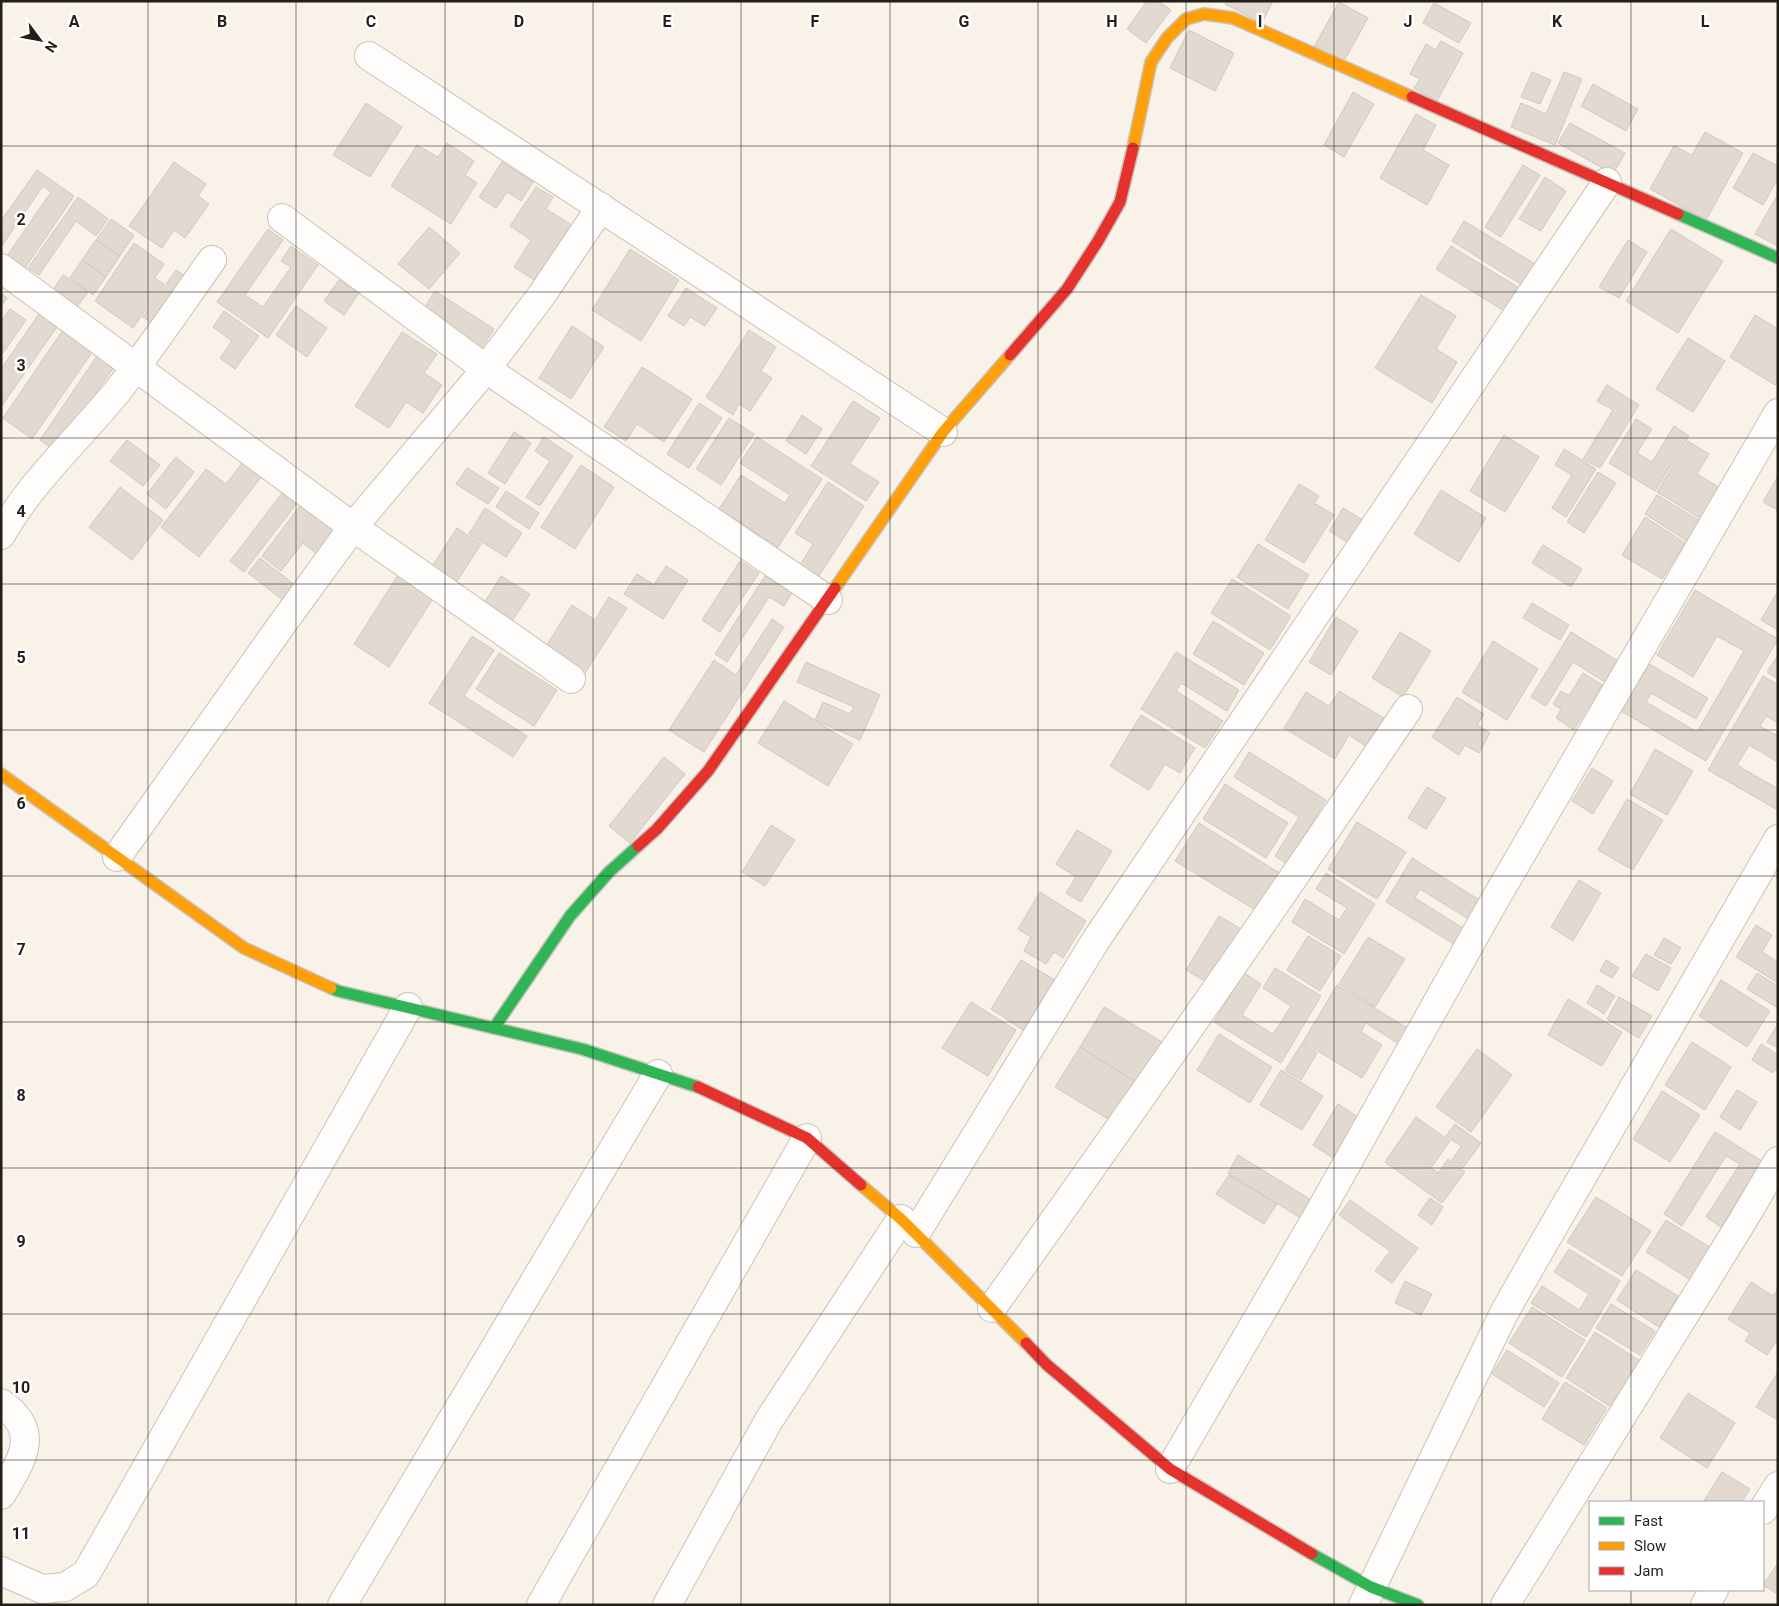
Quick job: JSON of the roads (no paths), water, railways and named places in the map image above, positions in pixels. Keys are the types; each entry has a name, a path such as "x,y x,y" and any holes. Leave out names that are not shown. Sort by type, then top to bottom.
{"street":[{"path":"494,1028 570,916 588,894 609,872 657,829 683,802 708,771 943,432 1067,289 1098,241 1120,202 1151,62 1167,38 1186,19 1207,8 1232,18 1778,258"},
{"path":"370,56 943,432"},
{"path":"667,1605 769,1420 909,1226 1096,940 1608,182"},
{"path":"117,857 280,627 353,528 486,369 541,296 601,207"},
{"path":"282,218 486,369 828,600"},
{"path":"1,535 26,497 137,366 212,260"},
{"path":"1,268 137,366 353,528 570,679"},
{"path":"1170,1469 1318,1215 1498,895 1778,412"},
{"path":"992,1308 1118,1131 1408,709"},
{"path":"1,774 244,948 338,990 582,1050 697,1087 807,1138 909,1226 1046,1364 1170,1469 1327,1563 1367,1596 1418,1605"},
{"path":"1367,1596 1504,1313 1778,839"},
{"path":"1,1571 42,1589 65,1587 86,1574 408,1007"},
{"path":"342,1605 658,1074"},
{"path":"540,1605 807,1138"},
{"path":"1505,1605 1737,1230 1778,1160"},
{"path":"1,1403 20,1420 25,1433 26,1446 22,1459 1,1495"},
{"path":"1764,1508 1778,1486"},
{"path":"1705,1605 1713,1591"}]}
